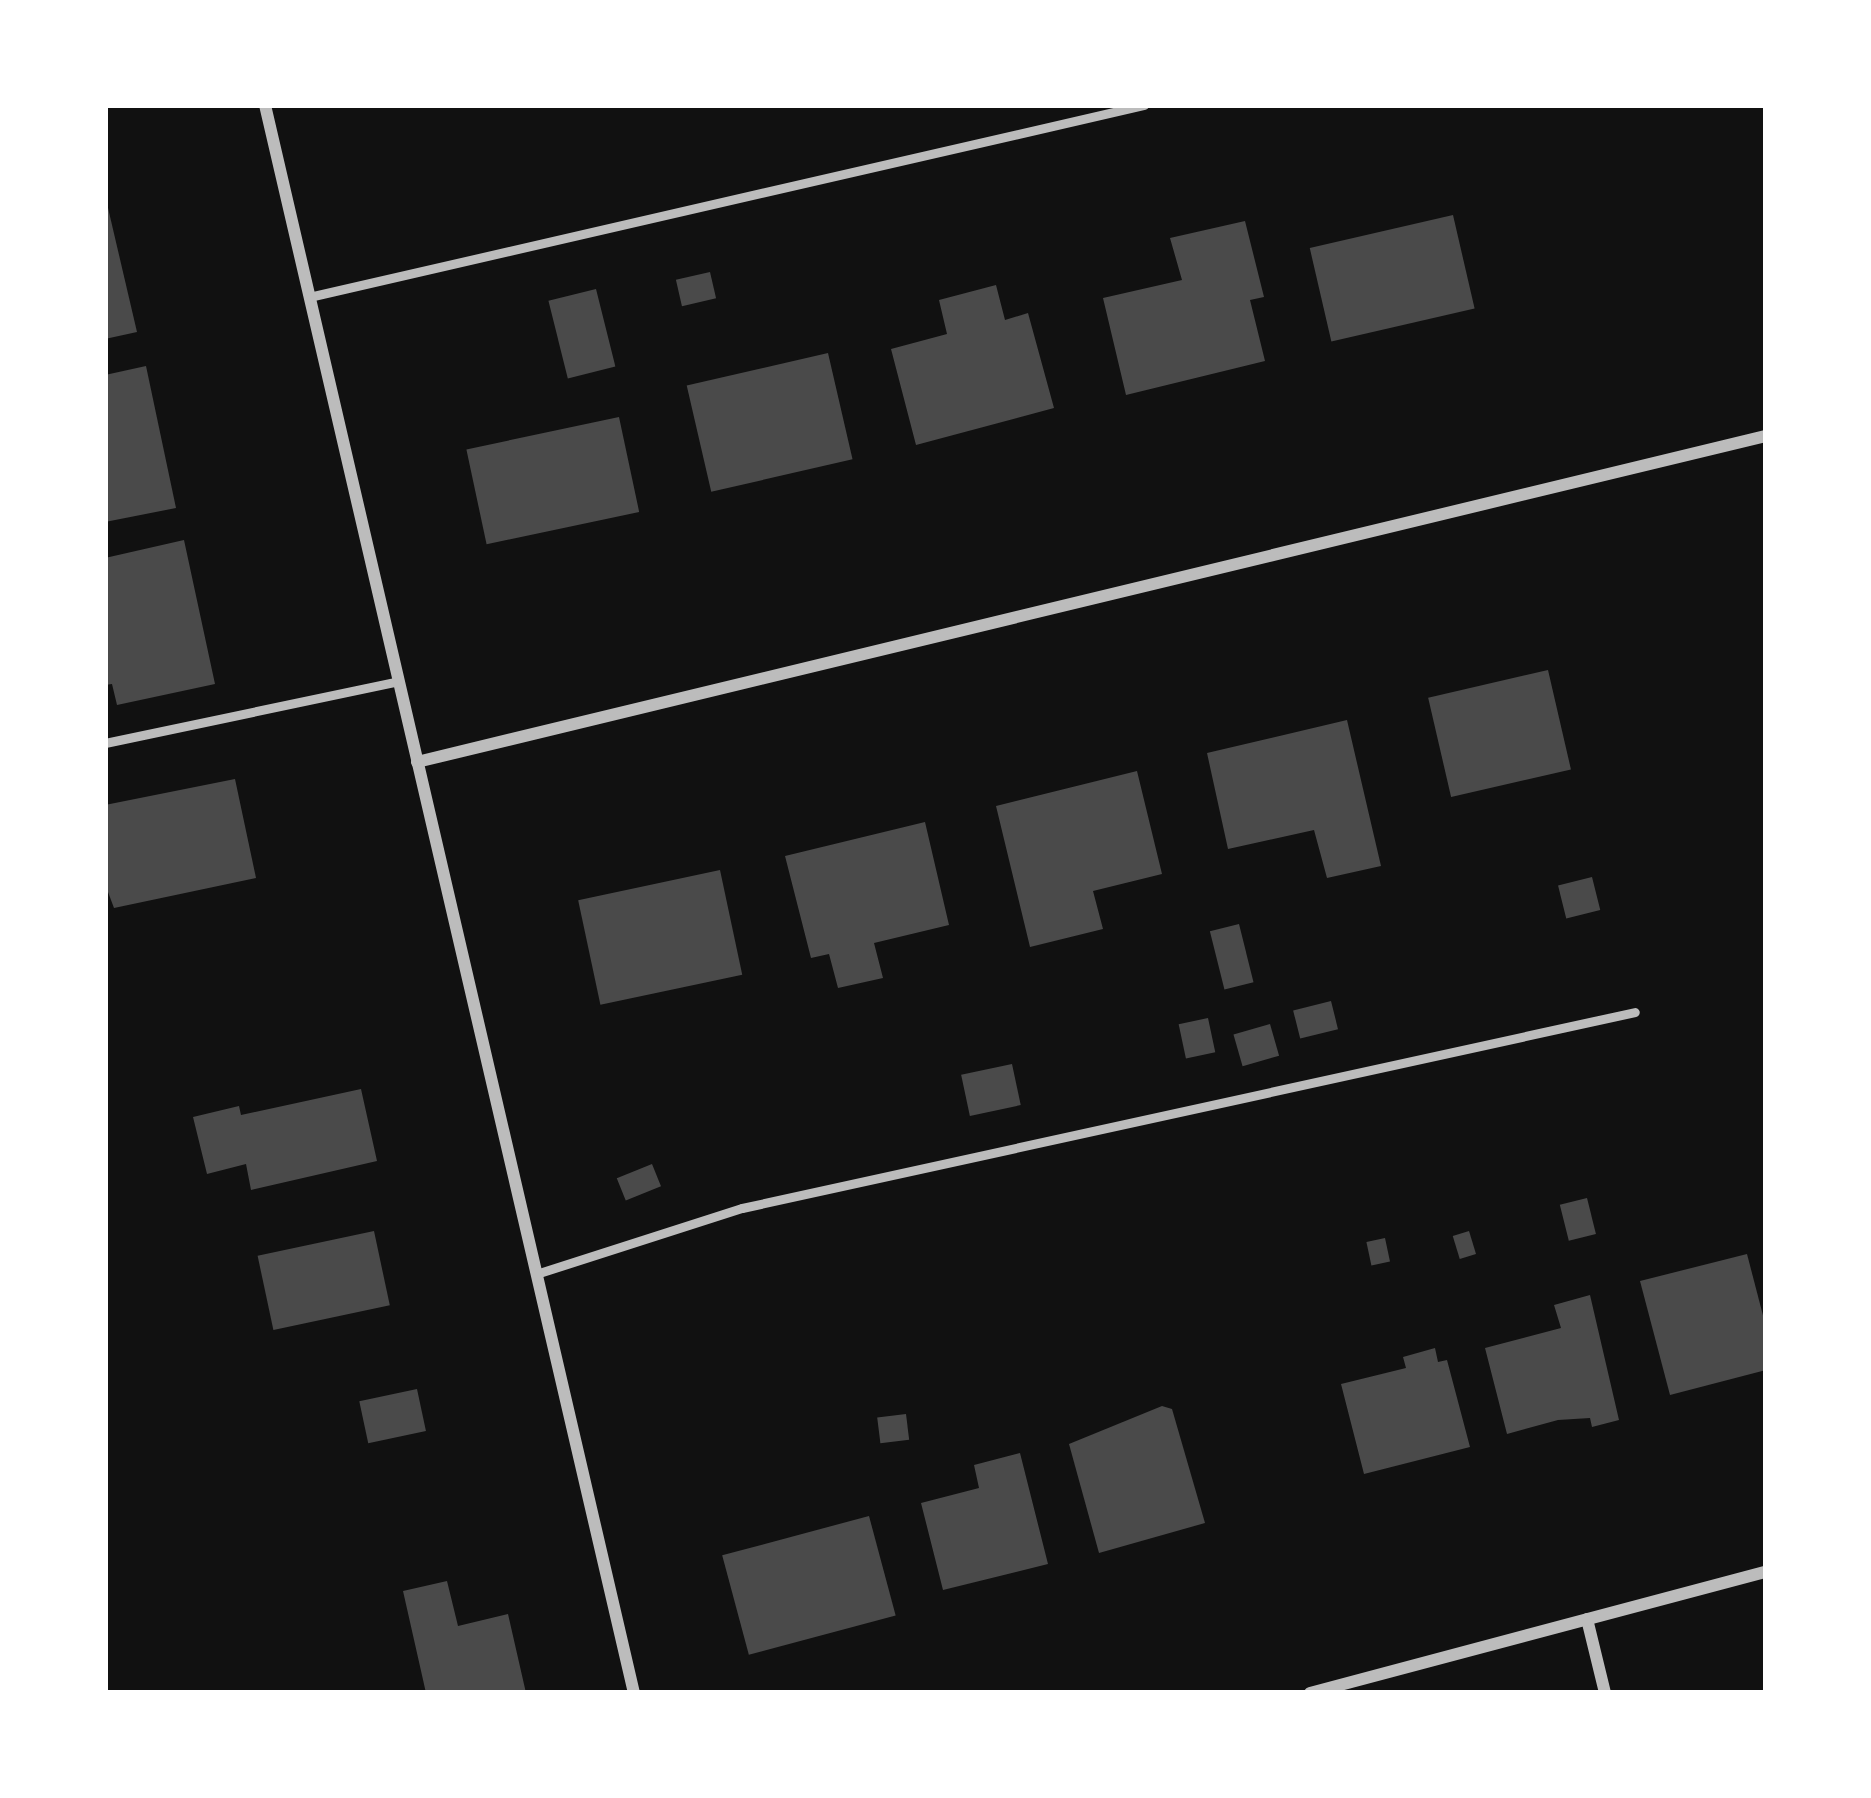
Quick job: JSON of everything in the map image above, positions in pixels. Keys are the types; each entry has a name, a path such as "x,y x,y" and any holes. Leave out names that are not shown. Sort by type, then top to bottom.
{"street":[{"path":"265,105 634,1693"},
{"path":"417,762 1766,436"},
{"path":"1310,1693 1766,1571"},
{"path":"1587,1619 1605,1693"}],"lane":[{"path":"309,296 1144,105"},
{"path":"105,743 398,681"},
{"path":"536,1274 742,1208 1636,1012"}],"building":[{"path":"105,195 137,332 105,339"},
{"path":"1453,215 1475,309 1331,342 1310,248"},
{"path":"1245,221 1264,297 1250,300 1265,361 1126,395 1103,298 1182,280 1170,238"},
{"path":"710,272 716,298 682,306 676,280"},
{"path":"996,285 1005,320 1028,313 1054,408 916,445 891,349 947,334 939,300"},
{"path":"596,289 615,367 568,378 548,301"},
{"path":"828,353 853,459 711,492 687,386"},
{"path":"146,366 176,508 105,522 105,375"},
{"path":"619,417 639,512 487,544 466,449"},
{"path":"184,540 215,684 117,705 112,684 105,685 105,558"},
{"path":"1548,670 1571,769 1451,797 1428,698"},
{"path":"1347,720 1381,866 1327,878 1314,830 1228,849 1207,753"},
{"path":"1137,771 1162,874 1093,891 1103,929 1030,947 996,806"},
{"path":"235,779 256,878 114,908 105,884 105,805"},
{"path":"925,822 949,925 874,943 883,978 838,988 829,954 811,958 785,856"},
{"path":"720,870 742,975 600,1005 578,900"},
{"path":"1592,877 1600,910 1566,918 1558,885"},
{"path":"1239,924 1254,982 1224,989 1210,931"},
{"path":"1331,1001 1338,1029 1300,1039 1293,1010"},
{"path":"1208,1018 1215,1052 1186,1058 1179,1024"},
{"path":"1270,1024 1279,1056 1243,1066 1233,1034"},
{"path":"1012,1064 1021,1105 970,1116 961,1075"},
{"path":"361,1089 377,1161 251,1190 246,1164 207,1174 193,1117 239,1106 241,1115"},
{"path":"652,1164 661,1186 626,1200 617,1178"},
{"path":"1587,1198 1596,1234 1569,1241 1560,1205"},
{"path":"374,1231 390,1305 273,1330 258,1256"},
{"path":"1469,1231 1476,1254 1460,1259 1453,1236"},
{"path":"1385,1238 1390,1261 1371,1265 1366,1242"},
{"path":"1747,1254 1766,1327 1766,1370 1670,1395 1640,1281"},
{"path":"1590,1295 1619,1420 1592,1427 1590,1418 1558,1420 1507,1434 1485,1348 1561,1328 1554,1305"},
{"path":"1435,1348 1438,1362 1447,1360 1470,1447 1364,1474 1341,1384 1406,1368 1403,1357"},
{"path":"417,1389 426,1431 368,1443 359,1401"},
{"path":"1162,1406 1172,1409 1205,1523 1099,1553 1069,1444"},
{"path":"906,1414 909,1440 880,1443 877,1418"},
{"path":"1020,1453 1048,1564 943,1590 921,1503 979,1488 974,1465"},
{"path":"869,1516 896,1615 749,1655 722,1555"},
{"path":"447,1581 458,1626 508,1614 526,1693 426,1693 403,1591"}]}
